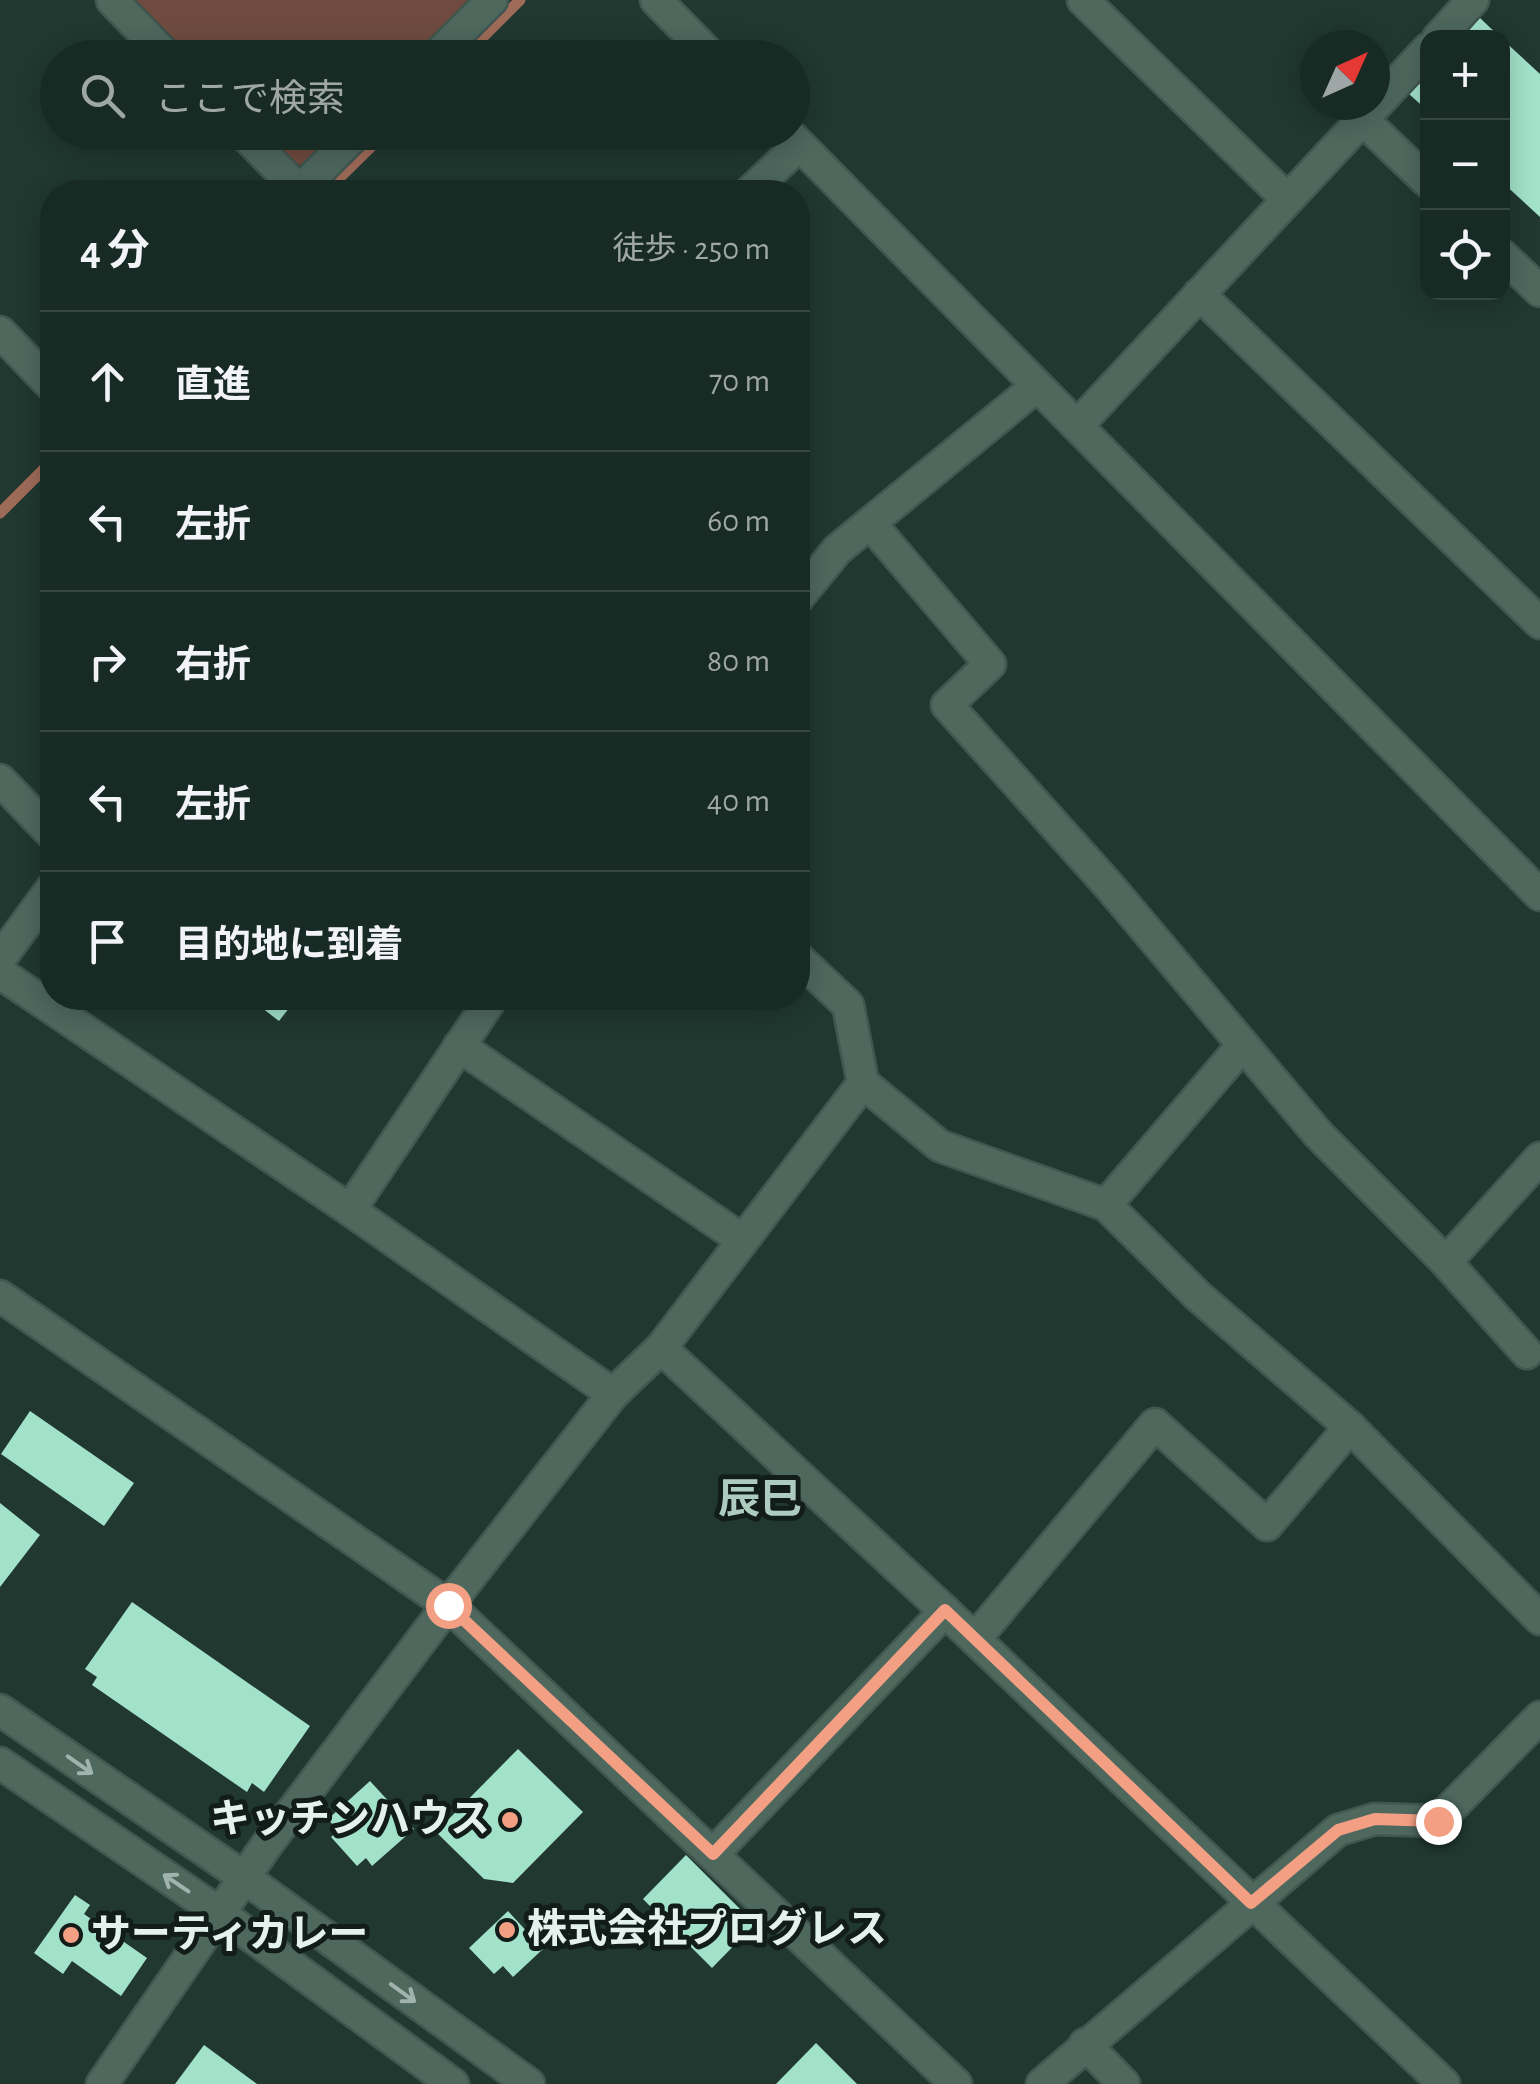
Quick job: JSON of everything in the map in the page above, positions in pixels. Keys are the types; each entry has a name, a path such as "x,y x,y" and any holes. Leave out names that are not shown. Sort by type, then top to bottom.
{"street":[{"path":"112,0 151,40"},
{"path":"452,40 492,0"},
{"path":"656,0 695,40"},
{"path":"1083,0 1288,200"},
{"path":"1445,30 1473,0"},
{"path":"1390,89 1420,57"},
{"path":"1077,426 1361,120"},
{"path":"1363,120 1420,174"},
{"path":"259,150 288,180"},
{"path":"312,180 341,150"},
{"path":"760,180 784,150"},
{"path":"804,150 1539,891"},
{"path":"1510,263 1540,291"},
{"path":"1199,294 1540,623"},
{"path":"0,332 40,374"},
{"path":"810,583 837,550 1037,386"},
{"path":"870,523 990,664 948,704 1110,886 1318,1135 1446,1262 1527,1353"},
{"path":"0,780 40,822"},
{"path":"0,959 40,904"},
{"path":"810,969 848,1005 862,1083 940,1146 1106,1205 1198,1296 1350,1428 1540,1619"},
{"path":"0,973 40,1000"},
{"path":"55,1010 613,1394"},
{"path":"350,1210 484,1010"},
{"path":"459,1046 741,1240"},
{"path":"1106,1205 1242,1046"},
{"path":"102,2084 244,1878 448,1605 613,1394 661,1348 862,1083"},
{"path":"1446,1262 1540,1158"},
{"path":"0,1296 448,1605 956,2084"},
{"path":"661,1348 945,1610 1444,2084"},
{"path":"975,1639 1154,1424 1267,1524 1350,1428"},
{"path":"713,1854 945,1610"},
{"path":"0,1710 244,1878 530,2084"},
{"path":"1042,2084 1338,1830 1375,1819 1438,1821 1540,1717"},
{"path":"0,1763 221,1914 453,2084"},
{"path":"1085,2044 1124,2084"}],"shaded area":[{"path":"136,0 477,0 437,40 175,40"},
{"path":"283,150 324,150 311,163 298,165"}],"building":[{"path":"1480,18 1493,30 1469,30"},
{"path":"1510,46 1540,74 1540,217 1510,189"},
{"path":"1420,82 1420,104 1409,94"},
{"path":"265,1010 288,1010 279,1021"},
{"path":"30,1411 134,1483 104,1526 1,1454"},
{"path":"0,1503 40,1535 0,1587"},
{"path":"132,1602 310,1726 264,1792 252,1783 247,1792 92,1685 97,1677 85,1669"},
{"path":"518,1749 583,1812 513,1883 484,1879 436,1832"},
{"path":"370,1781 414,1829 372,1866 366,1858 357,1866 331,1837 338,1831 328,1819"},
{"path":"686,1855 755,1924 712,1968 643,1899"},
{"path":"75,1895 90,1905 84,1914 147,1958 121,1996 72,1961 63,1974 34,1953"},
{"name":"株式会社プログレス","path":"508,1911 543,1949 513,1977 503,1966 494,1974 469,1948"},
{"path":"816,2043 857,2084 776,2084"},
{"path":"204,2045 257,2084 175,2084"}],"waterway":[{"path":"480,40 520,0"},
{"path":"337,180 368,150"},
{"path":"0,513 40,473"}],"place":[{"name":"キッチンハウス","path":"510,1820"},
{"name":"株式会社プログレス","path":"507,1930"},
{"name":"サーティカレー","path":"71,1935"}],"district":[{"name":"辰巳","path":"760,1500"}],"route":[{"path":"448,1605 713,1854 945,1610 1251,1903 1338,1830 1375,1819 1438,1821"}]}
